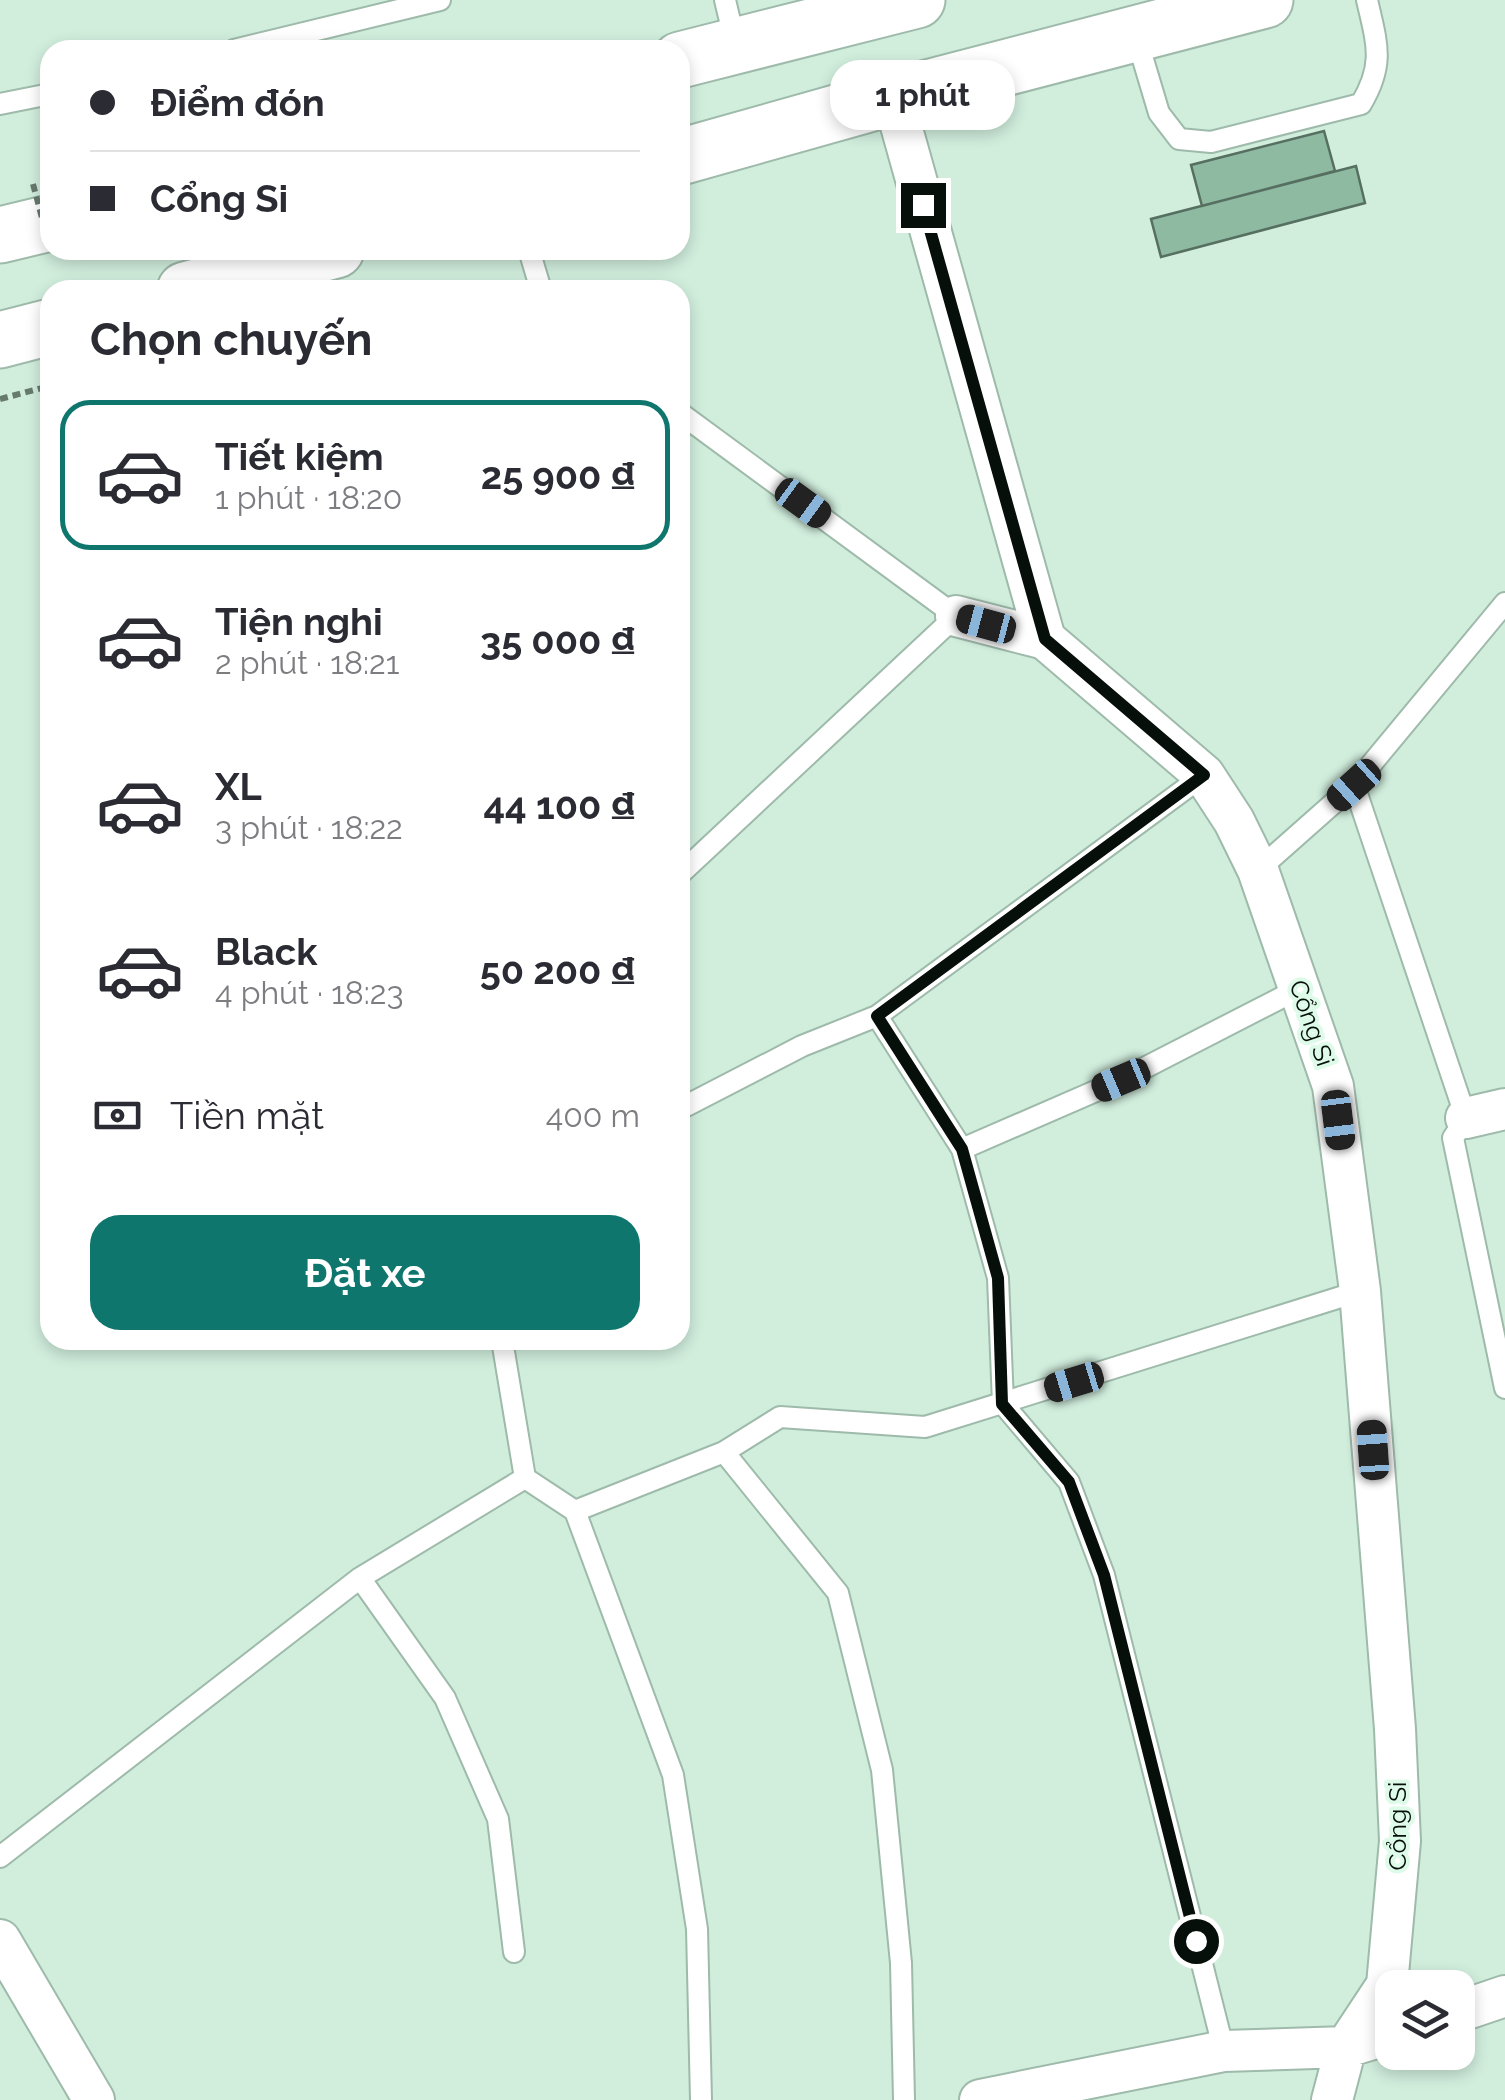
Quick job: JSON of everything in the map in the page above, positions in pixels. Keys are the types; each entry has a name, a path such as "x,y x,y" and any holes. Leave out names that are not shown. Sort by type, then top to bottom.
{"main road":[{"path":"690,53 731,22 917,0"},
{"path":"690,154 1265,0"},
{"path":"0,235 40,204"},
{"path":"210,280 262,260"},
{"path":"0,340 40,329"}],"street":[{"path":"893,97 1045,639"},
{"path":"956,616 1045,639"},
{"name":"Cổng Si","path":"1045,639 1204,775 1258,870 1333,1086 1360,1290 1395,1729 1400,1841 1387,1985 1346,2048 1332,2100"},
{"path":"1466,1118 1505,1109"},
{"path":"0,1940 94,2100"},
{"path":"1475,2006 1505,1996"},
{"path":"980,2100 1224,2051 1346,2048 1375,2038"}],"lane":[{"path":"275,40 440,0"},
{"path":"1135,34 1159,113 1179,139 1211,142 1361,104 1375,80 1379,52 1367,0"},
{"path":"0,104 40,96"},
{"path":"690,420 956,616 690,865"},
{"path":"1258,870 1354,785 1505,604"},
{"path":"690,1105 802,1046 877,1016 1204,775"},
{"path":"1354,785 1466,1118 1452,1138 1505,1388"},
{"path":"962,1149 1121,1080 1300,988"},
{"path":"877,1016 962,1149 998,1278 1002,1404 1069,1482 1104,1575 1224,2051"},
{"path":"574,1511 724,1452 780,1417 925,1427 1360,1290"},
{"path":"504,1350 525,1478 574,1511 673,1775 698,1929 702,2100"},
{"path":"724,1452 838,1593 882,1770 901,1963 904,2100"},
{"path":"0,1857 360,1578 525,1478"},
{"path":"360,1578 445,1698 498,1820 514,1952"}],"path":[{"path":"0,399 40,389"}],"building":[{"path":"1324,131 1335,171 1202,206 1191,165"},
{"path":"1356,166 1365,203 1161,257 1151,219"}],"route":[{"path":"923,205 1045,639 1204,775 877,1016 962,1149 998,1278 1002,1404 1069,1482 1104,1575 1196,1941"}]}
